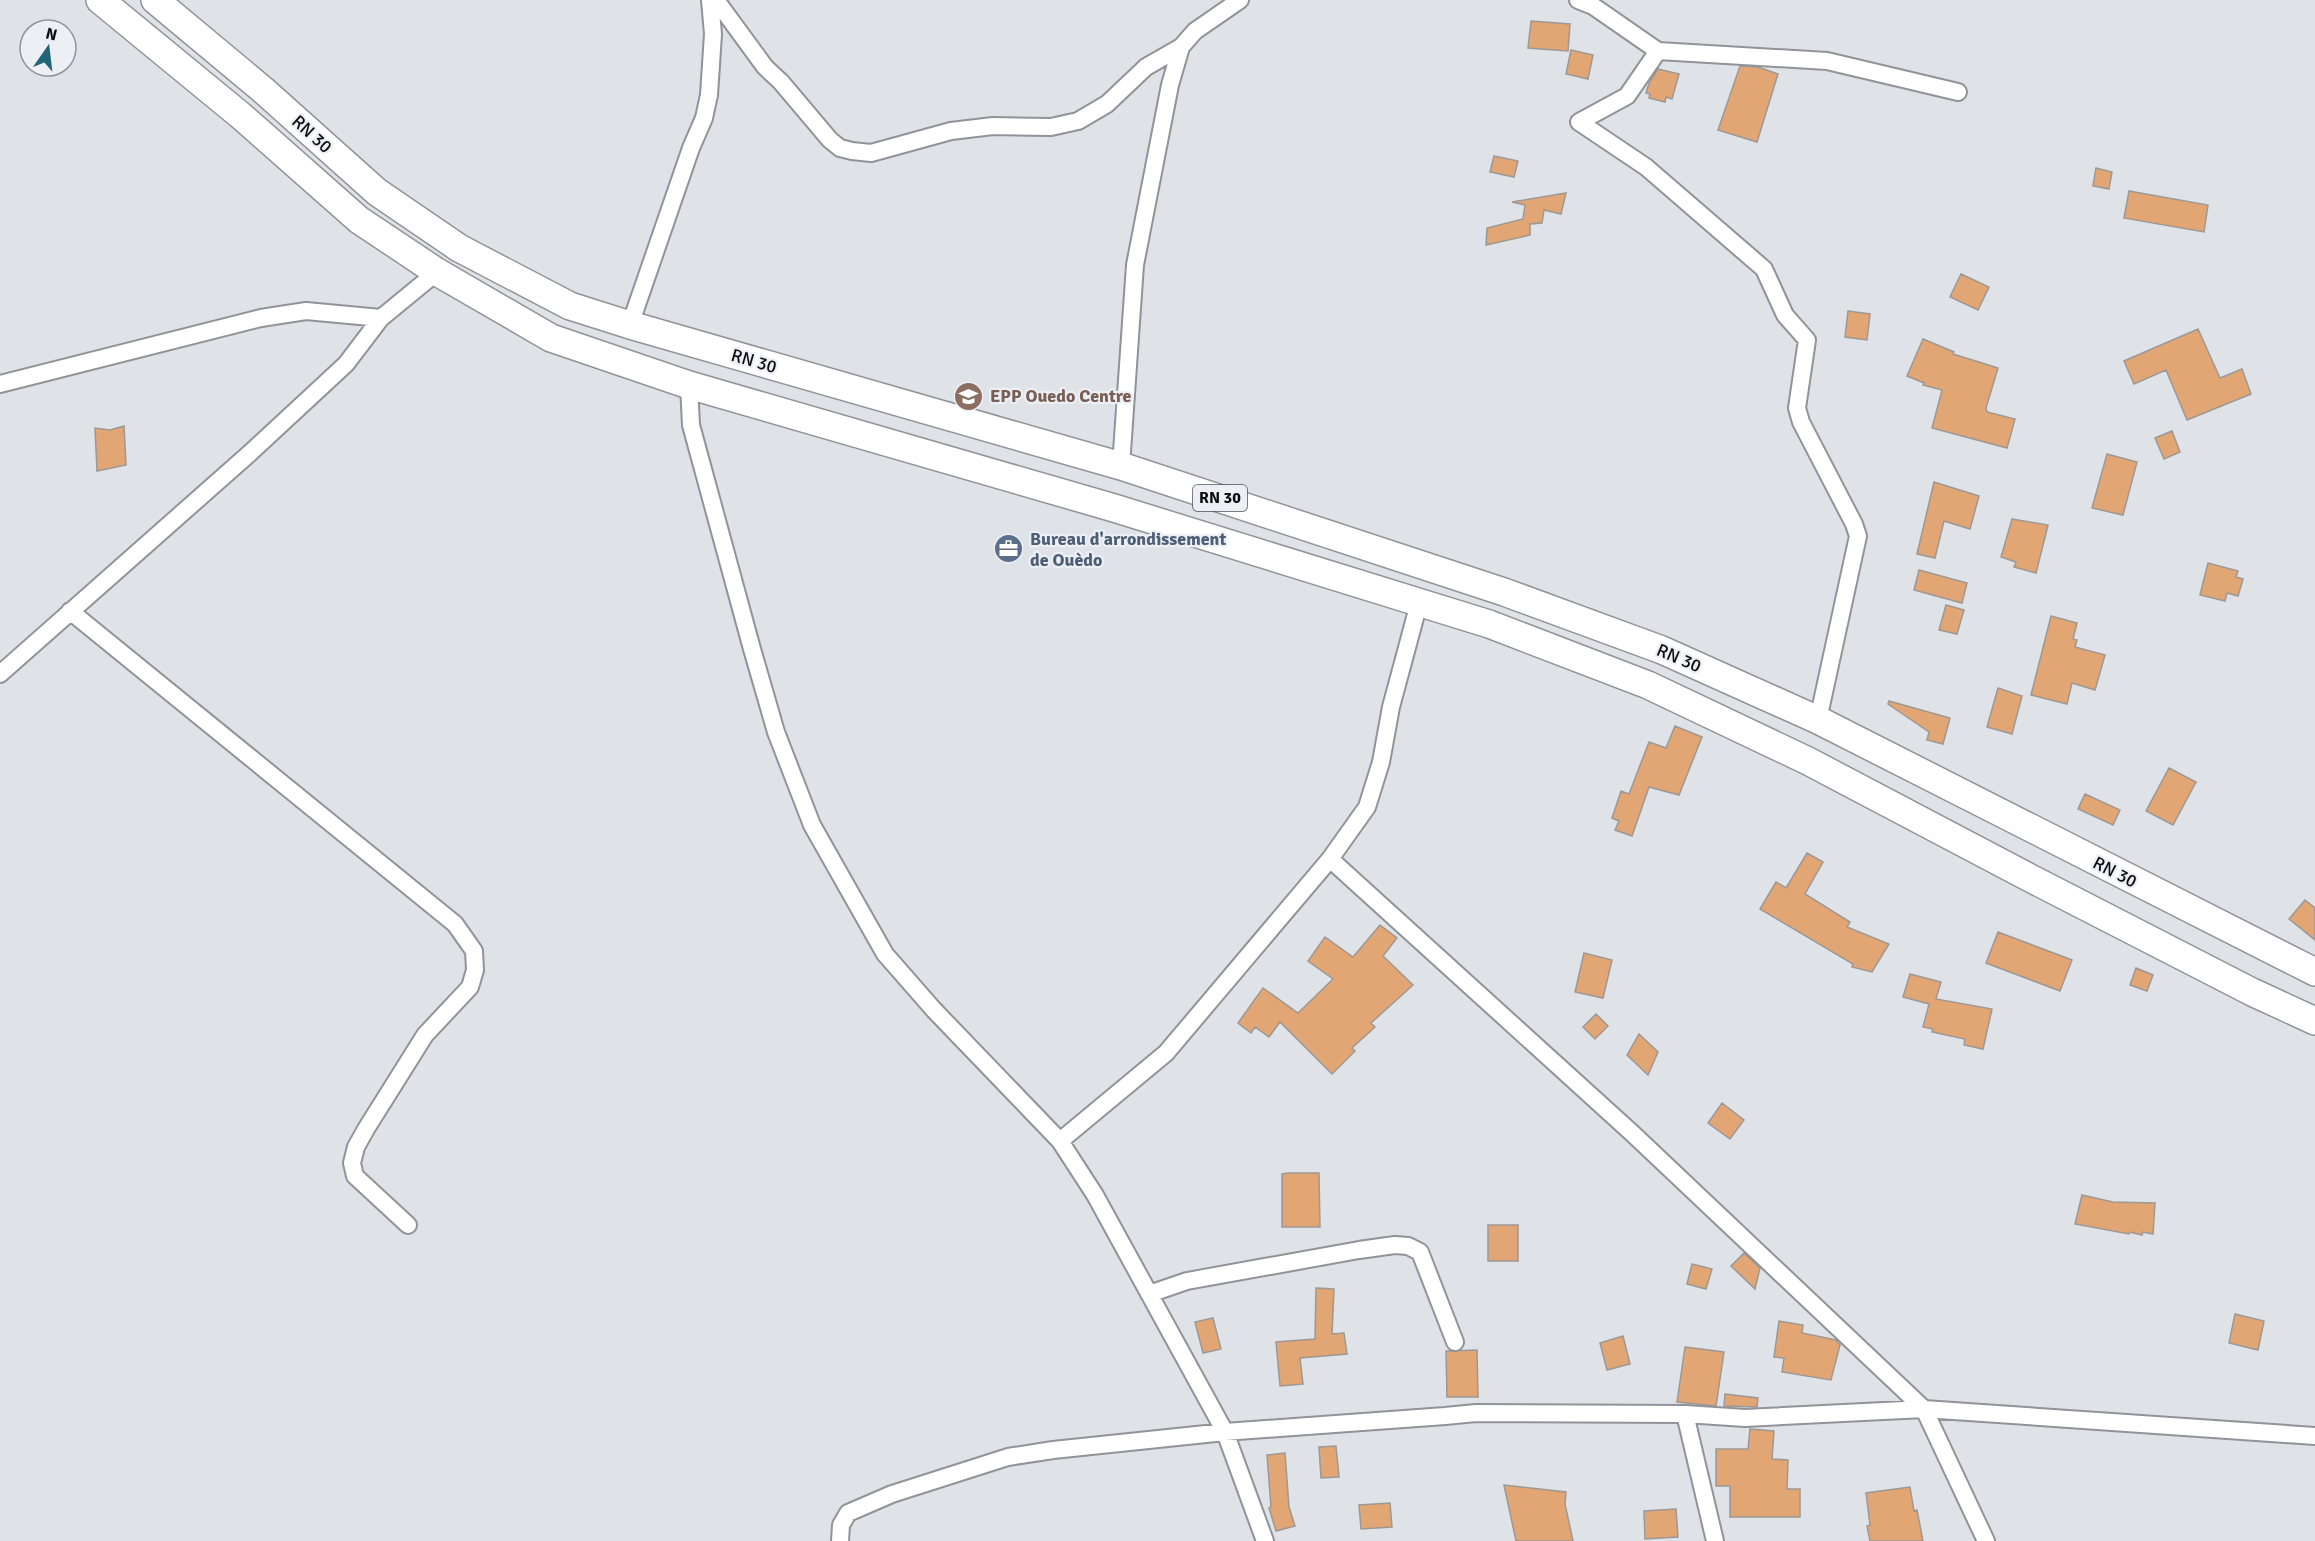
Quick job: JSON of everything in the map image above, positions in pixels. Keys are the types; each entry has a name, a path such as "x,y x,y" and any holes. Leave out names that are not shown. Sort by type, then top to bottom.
{"main road":[{"name":"RN 30","path":"100,0 240,115 359,220 437,272 551,338 689,385 1114,508 1489,624 1648,685 1808,761 2242,987 2315,1021"},
{"name":"RN 30","path":"155,0 263,90 377,192 450,242 570,306 1121,466 1525,600 1662,650 1818,720 2315,972"}],"street":[{"path":"630,325 691,148 704,118 709,95 713,34 710,0"},
{"path":"716,0 765,67 781,82 830,140 840,148 871,153 951,131 993,126 1051,127 1078,120 1107,104 1146,67 1180,47 1195,31 1240,0"},
{"path":"1578,0 1593,6 1658,51 1827,61 1958,92"},
{"path":"1121,466 1135,265 1170,85 1180,47"},
{"path":"1658,51 1627,96 1579,122 1646,166 1764,269 1785,315 1807,340 1797,408 1801,422 1858,536 1818,720"},
{"path":"0,674 242,460 346,364 381,318 437,272"},
{"path":"0,384 261,318 306,311 381,318"},
{"path":"689,385 691,425 752,649 776,732 812,825 885,954 934,1010 1060,1141 1095,1195 1225,1432 1265,1541"},
{"path":"1060,1141 1166,1053 1330,859 1367,807 1381,762 1391,707 1419,603"},
{"path":"70,611 455,924 474,951 475,970 470,987 425,1035 366,1129 356,1147 352,1163 355,1176 408,1225"},
{"path":"1330,859 1632,1133 1924,1409 1986,1541"},
{"path":"1149,1294 1187,1281 1359,1250 1395,1245 1408,1246 1420,1252 1455,1342"},
{"path":"840,1541 841,1525 848,1513 892,1494 1008,1458 1053,1450 1225,1432 1476,1413 1685,1414 1745,1418 1924,1409 2315,1436"},
{"path":"1685,1414 1714,1541"}],"building":[{"path":"1531,21 1570,24 1568,51 1528,48"},
{"path":"1571,50 1593,55 1588,79 1566,74"},
{"path":"1740,66 1758,67 1778,74 1757,142 1718,130"},
{"path":"1658,69 1679,74 1672,99 1666,97 1665,102 1649,98 1650,94 1646,93"},
{"path":"1494,156 1518,161 1514,177 1490,172"},
{"path":"2096,168 2112,172 2109,189 2093,186"},
{"path":"2129,191 2208,205 2204,232 2124,218"},
{"path":"1566,193 1561,214 1544,210 1542,223 1530,224 1530,235 1486,245 1487,228 1523,219 1525,205 1512,202"},
{"path":"1961,274 1989,287 1978,310 1950,297"},
{"path":"1848,311 1870,314 1867,340 1845,337"},
{"path":"2198,329 2220,378 2242,369 2251,394 2187,420 2166,370 2134,384 2124,361"},
{"path":"1923,339 1954,352 1953,354 1998,368 1986,408 1987,412 2015,419 2007,448 1932,428 1942,390 1923,385 1924,383 1907,376"},
{"path":"124,426 126,465 97,471 95,428 110,430"},
{"path":"2172,431 2180,452 2164,459 2155,438"},
{"path":"2107,454 2137,462 2123,515 2092,508"},
{"path":"1934,482 1979,496 1970,529 1944,521 1935,558 1917,554"},
{"path":"2012,519 2048,525 2036,573 2014,567 2016,562 2001,557"},
{"path":"2208,563 2238,571 2236,577 2243,579 2238,596 2227,593 2225,601 2200,595"},
{"path":"1919,570 1967,583 1962,603 1914,590"},
{"path":"1946,605 1964,610 1957,634 1939,630"},
{"path":"2051,616 2077,623 2073,639 2077,640 2075,647 2105,655 2095,690 2072,683 2067,704 2031,695"},
{"path":"1998,688 2022,696 2012,734 1987,727"},
{"path":"1889,701 1950,718 1943,744 1927,740 1929,732 1888,704"},
{"path":"1675,726 1702,737 1679,795 1649,787 1632,836 1615,830 1619,821 1612,818 1621,791 1629,794 1649,742 1666,748"},
{"path":"2169,768 2196,782 2173,825 2146,811"},
{"path":"2085,794 2120,810 2113,825 2078,809"},
{"path":"1807,853 1823,862 1805,894 1850,922 1847,927 1889,944 1872,972 1852,967 1853,964 1760,909 1776,882 1786,888"},
{"path":"2305,900 2315,908 2315,940 2289,919"},
{"path":"1380,925 1397,938 1383,956 1413,985 1371,1023 1375,1027 1352,1048 1355,1051 1332,1074 1280,1022 1269,1037 1255,1027 1251,1033 1238,1023 1263,988 1298,1013 1333,979 1308,961 1325,937 1353,957"},
{"path":"1998,932 2072,960 2060,991 1986,963"},
{"path":"1584,953 1612,960 1603,998 1575,992"},
{"path":"2136,968 2153,975 2147,991 2130,985"},
{"path":"1910,974 1941,982 1936,999 1992,1009 1983,1049 1964,1045 1965,1039 1932,1032 1933,1029 1923,1027 1929,1004 1903,997"},
{"path":"1596,1014 1608,1026 1595,1039 1583,1027"},
{"path":"1639,1034 1658,1052 1648,1075 1627,1055"},
{"path":"1722,1103 1744,1120 1730,1139 1708,1123"},
{"path":"1319,1173 1320,1227 1282,1227 1282,1174"},
{"path":"2082,1195 2113,1202 2155,1203 2153,1234 2143,1232 2142,1235 2130,1232 2129,1234 2075,1224"},
{"path":"1488,1225 1518,1225 1518,1261 1488,1261"},
{"path":"1744,1253 1760,1268 1755,1289 1731,1266"},
{"path":"1692,1264 1712,1269 1706,1289 1687,1284"},
{"path":"1316,1288 1334,1289 1332,1334 1344,1333 1347,1354 1300,1358 1303,1384 1280,1386 1276,1342 1315,1339"},
{"path":"2235,1314 2264,1321 2258,1350 2229,1343"},
{"path":"1213,1318 1221,1349 1203,1353 1195,1322"},
{"path":"1779,1321 1803,1325 1802,1333 1836,1340 1840,1345 1831,1380 1782,1372 1784,1358 1774,1357"},
{"path":"1623,1336 1630,1364 1607,1370 1600,1343"},
{"path":"1685,1347 1724,1352 1716,1406 1677,1402"},
{"path":"1477,1350 1478,1397 1447,1397 1446,1351"},
{"path":"1725,1394 1758,1398 1757,1407 1724,1406"},
{"path":"1750,1429 1774,1431 1772,1459 1788,1460 1787,1489 1800,1489 1800,1517 1730,1517 1730,1486 1716,1486 1716,1449 1748,1449"},
{"path":"1336,1446 1339,1477 1321,1478 1319,1447"},
{"path":"1285,1453 1289,1507 1295,1526 1276,1531 1269,1508 1271,1507 1267,1455"},
{"path":"1504,1485 1566,1492 1565,1504 1573,1541 1516,1541"},
{"path":"1910,1487 1923,1541 1870,1541 1866,1493"},
{"path":"1390,1503 1392,1527 1361,1529 1359,1505"},
{"path":"1676,1509 1678,1537 1645,1539 1644,1511"}],"place":[{"name":"EPP Ouedo Centre","path":"969,396"},
{"name":"Bureau d'arrondissement de Ouèdo","path":"1009,549"}]}
